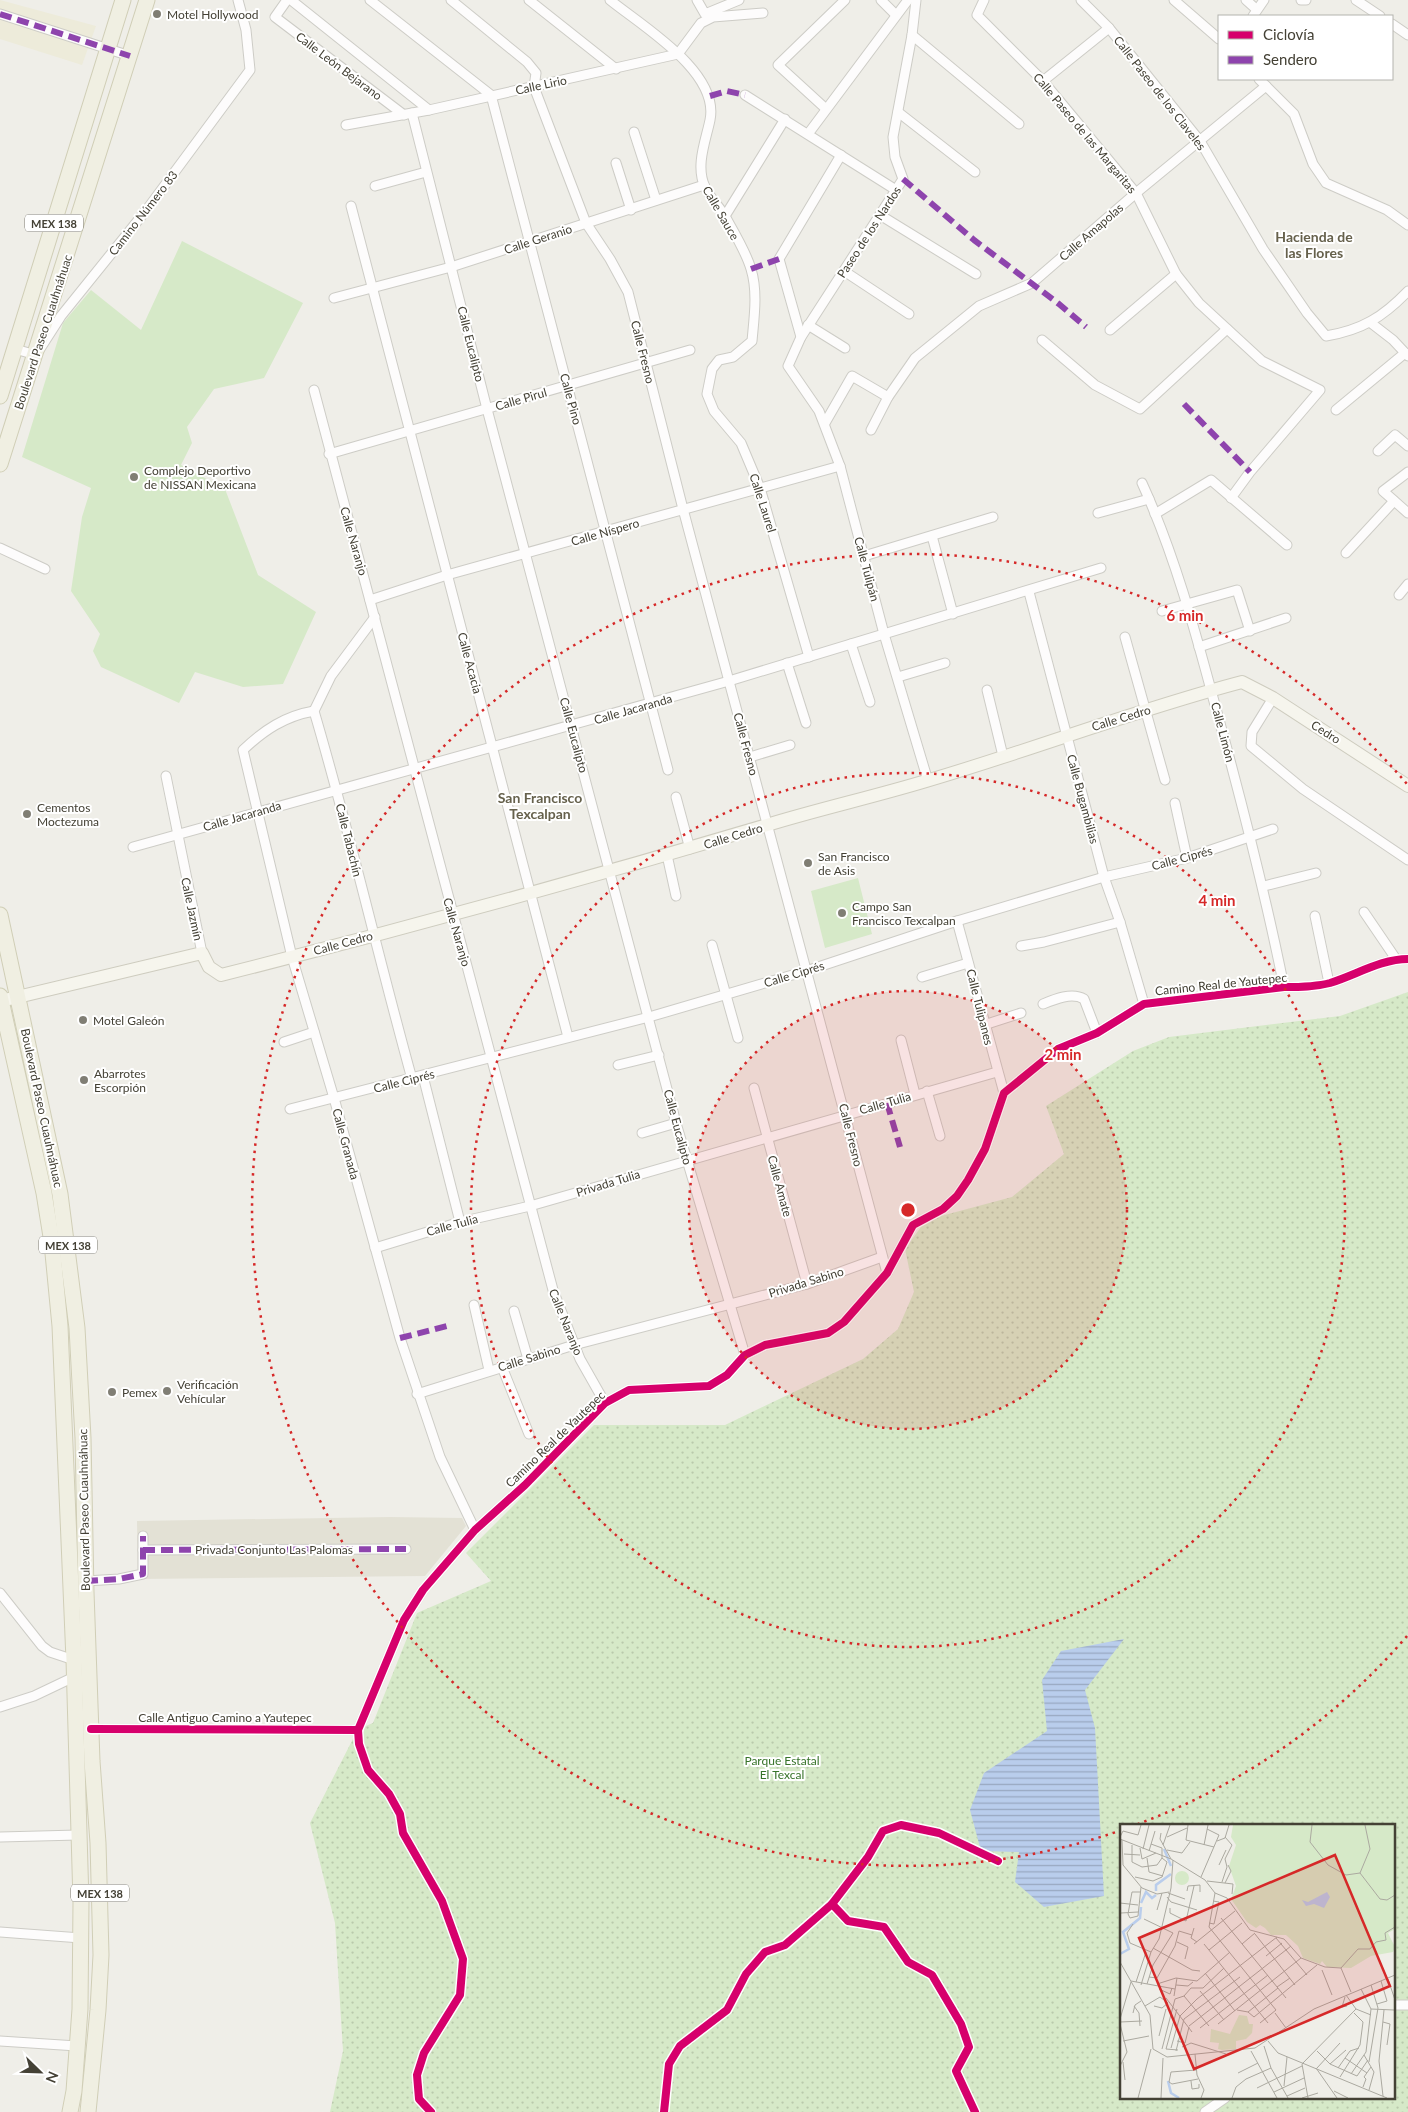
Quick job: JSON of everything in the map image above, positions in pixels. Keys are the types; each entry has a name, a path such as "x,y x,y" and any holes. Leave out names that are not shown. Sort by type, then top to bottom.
{"main road":[{"name":"Boulevard Paseo Cuauhnáhuac","path":"0,396 122,0"},
{"name":"Boulevard Paseo Cuauhnáhuac","path":"0,464 147,0"},
{"name":"Boulevard Paseo Cuauhnáhuac","path":"0,915 60,1194 72,1272 77,1328 83,1438 89,1673 98,1843 101,1955 98,2010 81,2092 70,2112"},
{"name":"Boulevard Paseo Cuauhnáhuac","path":"1,999 44,1193 52,1243 60,1326 74,1660 82,1976 77,2046 81,2092 88,2112"}],"street":[{"name":"Camino Número 83","path":"36,355 61,316 148,208 250,70 246,30 238,0"},
{"path":"289,0 429,110"},
{"name":"Calle León Bejarano","path":"289,0 275,17 408,114"},
{"path":"370,0 491,96"},
{"name":"Calle Fresno","path":"451,0 527,62 536,73 534,87 586,223 610,259 628,292 729,681 887,1273"},
{"path":"529,0 616,69"},
{"name":"Calle Sauce","path":"610,0 678,54 694,70 710,96 711,117 700,164 704,185 725,216 751,269 754,287 752,341 733,357 719,360"},
{"path":"697,0 705,14 739,0"},
{"path":"825,108 778,65 846,0"},
{"path":"881,0 896,15"},
{"path":"808,134 825,108 908,0"},
{"name":"Paseo de los Nardos","path":"788,366 808,325 903,179 895,158 893,137 912,36 916,0"},
{"name":"Calle Paseo de las Margaritas","path":"984,0 977,15 1043,81 1136,193 1176,274 1199,303 1262,361 1320,390 1250,472 1231,498"},
{"name":"Calle Paseo de los Claveles","path":"1081,0 1109,28 1200,141 1263,249 1307,313 1326,336 1344,334 1371,323 1408,291"},
{"path":"1174,0 1218,38"},
{"path":"1246,0 1255,13 1264,0"},
{"path":"1301,0 1306,0"},
{"path":"1356,0 1378,15"},
{"path":"678,54 701,23 713,17 763,13"},
{"path":"0,14 130,56"},
{"path":"1393,25 1408,35"},
{"path":"1043,81 1109,28"},
{"path":"912,36 1019,124"},
{"name":"Calle Lirio","path":"346,125 429,110 678,54"},
{"path":"1260,80 1294,114 1313,164 1326,183 1387,210 1408,225"},
{"name":"Calle Amapolas","path":"871,430 888,397 914,358 979,306 1032,283 1136,193 1266,86"},
{"path":"745,95 896,190"},
{"name":"Calle Pino","path":"491,96 605,532 652,703 668,770"},
{"path":"898,112 975,172"},
{"name":"Calle Eucalipto","path":"408,114 426,172 676,1123 745,1355"},
{"path":"725,216 785,119"},
{"path":"634,132 656,200"},
{"path":"801,337 779,259 841,155"},
{"path":"616,163 630,210"},
{"path":"375,186 426,172"},
{"name":"Calle Geranio","path":"334,298 451,267 704,185"},
{"name":"Calle Acacia","path":"351,206 568,1037"},
{"path":"880,215 976,274"},
{"path":"844,271 909,314"},
{"path":"1110,330 1176,274"},
{"path":"1336,410 1406,354 1371,323"},
{"path":"808,325 845,348"},
{"path":"1042,340 1095,385 1140,409 1227,329"},
{"path":"15,349 36,355"},
{"name":"Calle Pirul","path":"329,454 646,365 690,350"},
{"name":"Calle Laurel","path":"719,360 712,369 707,394 714,411 741,443 760,488 809,658"},
{"name":"Calle Tulipán","path":"788,366 825,423 840,466 884,634 928,780"},
{"path":"825,423 852,376 888,397"},
{"name":"Calle Naranjo","path":"314,390 329,454 375,617 451,914 492,1058 552,1290 574,1345 605,1403"},
{"path":"1378,451 1395,434 1408,446"},
{"name":"Calle Níspero","path":"370,600 447,575 840,466"},
{"path":"1408,472 1383,491 1408,514"},
{"path":"1155,514 1210,480 1287,545"},
{"name":"Calle Limón","path":"1142,483 1155,514 1199,647 1264,886 1284,987"},
{"path":"1098,512 1149,499"},
{"path":"1346,553 1394,501"},
{"path":"864,556 993,517"},
{"path":"932,536 953,614"},
{"path":"0,548 45,569"},
{"name":"Calle Jacaranda","path":"133,847 256,811 338,791 809,658 1029,592 1101,568"},
{"path":"1399,595 1408,584"},
{"path":"1162,611 1237,590 1250,631"},
{"name":"Calle Bugambilias","path":"1029,592 1104,877 1120,922 1144,1004"},
{"path":"314,711 331,676 375,617"},
{"path":"1199,647 1286,618"},
{"path":"1125,637 1147,709 1165,780"},
{"path":"851,644 870,702"},
{"path":"787,663 806,723"},
{"path":"898,677 945,663"},
{"name":"Calle Cedro","path":"221,975 610,872 928,780 1147,709 1242,682"},
{"name":"Cedro","path":"1242,682 1273,698 1408,786"},
{"path":"987,690 1003,756"},
{"path":"1273,698 1252,732 1251,746 1303,789 1408,860"},
{"name":"Calle Granada","path":"314,711 296,714 280,721 243,750 292,957 334,1098 417,1394 440,1457 475,1530"},
{"name":"Calle Tabachín","path":"314,711 338,791 372,935 412,1079"},
{"path":"750,756 790,745"},
{"name":"Calle Jazmín","path":"166,776 202,953 209,967 221,975"},
{"path":"676,797 690,849"},
{"path":"1175,802 1188,858"},
{"name":"Calle Ciprés","path":"290,1109 649,1017 806,971 957,921 1104,877 1188,858 1274,829"},
{"path":"667,855 676,896"},
{"path":"1264,886 1316,873"},
{"path":"1364,912 1396,959"},
{"path":"1315,916 1329,983"},
{"name":"Calle Tulipanes","path":"957,921 1004,1093"},
{"path":"1021,946 1044,942 1120,922"},
{"path":"712,945 738,1038"},
{"path":"1,999 18,997 202,953"},
{"name":"Camino Real de Yautepec","path":"358,1730 404,1620 423,1590 475,1530 525,1485 605,1403 629,1390 709,1386 727,1375 745,1355 765,1345 828,1333 844,1322 887,1273 913,1225 943,1209 957,1196 968,1180 984,1149 1004,1093 1058,1049 1097,1033 1144,1004 1284,987 1307,987 1329,983 1396,959 1408,959"},
{"path":"922,977 968,963"},
{"path":"1043,1004 1058,998 1078,995 1084,999 1097,1033"},
{"path":"984,1025 1021,1013"},
{"path":"284,1042 314,1032"},
{"path":"901,1040 915,1094"},
{"path":"618,1065 659,1055"},
{"name":"Calle Tulia","path":"687,1160 997,1072"},
{"path":"424,1076 460,1222"},
{"name":"Calle Amate","path":"754,1088 807,1284"},
{"path":"927,1091 940,1136"},
{"path":"642,1133 676,1123"},
{"name":"Privada Tulia","path":"530,1206 687,1160"},
{"name":"Calle Tulia","path":"375,1248 460,1222 530,1206"},
{"name":"Privada Sabino","path":"729,1303 807,1284 882,1257"},
{"name":"Calle Sabino","path":"417,1394 574,1345 729,1303"},
{"path":"474,1305 490,1370"},
{"path":"514,1311 528,1359"},
{"path":"502,1368 529,1434"},
{"path":"86,1581 119,1579 143,1574 144,1536"},
{"name":"Privada Conjunto Las Palomas","path":"143,1550 406,1549"},
{"path":"0,1593 42,1646 50,1652 74,1660"},
{"path":"0,1707 34,1696 74,1677 89,1673"},
{"name":"Calle Antiguo Camino a Yautepec","path":"91,1729 358,1730"},
{"path":"358,1730 359,1744 368,1770 389,1794 400,1814 403,1833 442,1901 463,1959 460,1995 424,2053 418,2075 419,2099 431,2112"},
{"path":"0,1836 78,1835"},
{"path":"0,1932 81,1938"},
{"path":"0,2041 77,2046"},
{"path":"1205,2112 1222,2100"}],"shaded area":[{"path":"0,0 96,26 82,65 0,39"},
{"path":"390,1517 462,1518 466,1526 425,1576 138,1579 137,1521"}],"green space":[{"name":"Complejo Deportivo de NISSAN Mexicana","path":"182,241 303,303 264,378 214,389 187,427 192,443 181,465 225,489 258,575 316,612 283,684 243,687 195,672 179,703 101,667 93,651 100,634 71,591 82,517 91,488 22,457 63,323 91,290 141,330"},
{"name":"Campo San Francisco Texcalpan","path":"858,878 872,934 825,948 811,891"},
{"name":"Parque Estatal El Texcal","path":"1408,992 1408,2112 330,2112 343,2051 335,1923 310,1823 358,1729 373,1723 417,1613 491,1581 466,1553 594,1425 725,1425 863,1359 898,1329 914,1292 905,1249 926,1220 1012,1197 1064,1154 1046,1106 1133,1051 1169,1037 1340,1016"}],"water":[{"path":"1124,1639 1085,1690 1095,1728 1104,1896 1044,1907 1015,1882 1019,1852 981,1851 970,1810 984,1773 1047,1731 1042,1680 1061,1651"}],"marked path":[{"path":"0,14 130,56"},
{"path":"710,96 727,91 745,95"},
{"path":"903,179 974,240 1059,304 1086,327"},
{"path":"751,269 779,259"},
{"path":"1184,404 1250,472"},
{"path":"887,1103 900,1147"},
{"path":"400,1338 451,1325"},
{"path":"86,1581 119,1579 143,1574 143,1536"},
{"path":"143,1550 406,1549"}],"cycle path":[{"path":"358,1730 404,1620 423,1590 475,1530 525,1485 605,1403 629,1390 709,1386 727,1375 745,1355 765,1345 828,1333 844,1322 887,1273 913,1225 943,1209 957,1196 985,1149 1004,1093 1058,1049 1097,1033 1144,1004 1284,987 1319,985 1340,980 1378,964 1408,959"},
{"path":"91,1729 358,1730"},
{"path":"358,1730 359,1744 368,1770 389,1794 400,1814 403,1833 442,1901 463,1959 460,1995 424,2053 417,2075 419,2099 431,2112"},
{"path":"664,2112 669,2064 680,2046 727,2010 746,1974 765,1952 785,1945 832,1904 868,1857 883,1831 901,1825 939,1833 998,1861"},
{"path":"832,1904 848,1921 884,1927 908,1962 932,1975 961,2024 969,2047 956,2071 975,2112"}],"place":[{"name":"Motel Hollywood","path":"157,14"},
{"name":"Complejo Deportivo de NISSAN Mexicana","path":"134,477"},
{"name":"Cementos Moctezuma","path":"27,814"},
{"name":"San Francisco de Asis","path":"808,863"},
{"name":"Campo San Francisco Texcalpan","path":"842,913"},
{"name":"Motel Galeón","path":"83,1020"},
{"name":"Abarrotes Escorpión","path":"84,1080"},
{"name":"Verificación Vehícular","path":"167,1391"},
{"name":"Pemex","path":"112,1392"}],"district":[{"name":"Hacienda de las Flores","path":"1314,244"},
{"name":"San Francisco Texcalpan","path":"540,806"}]}
